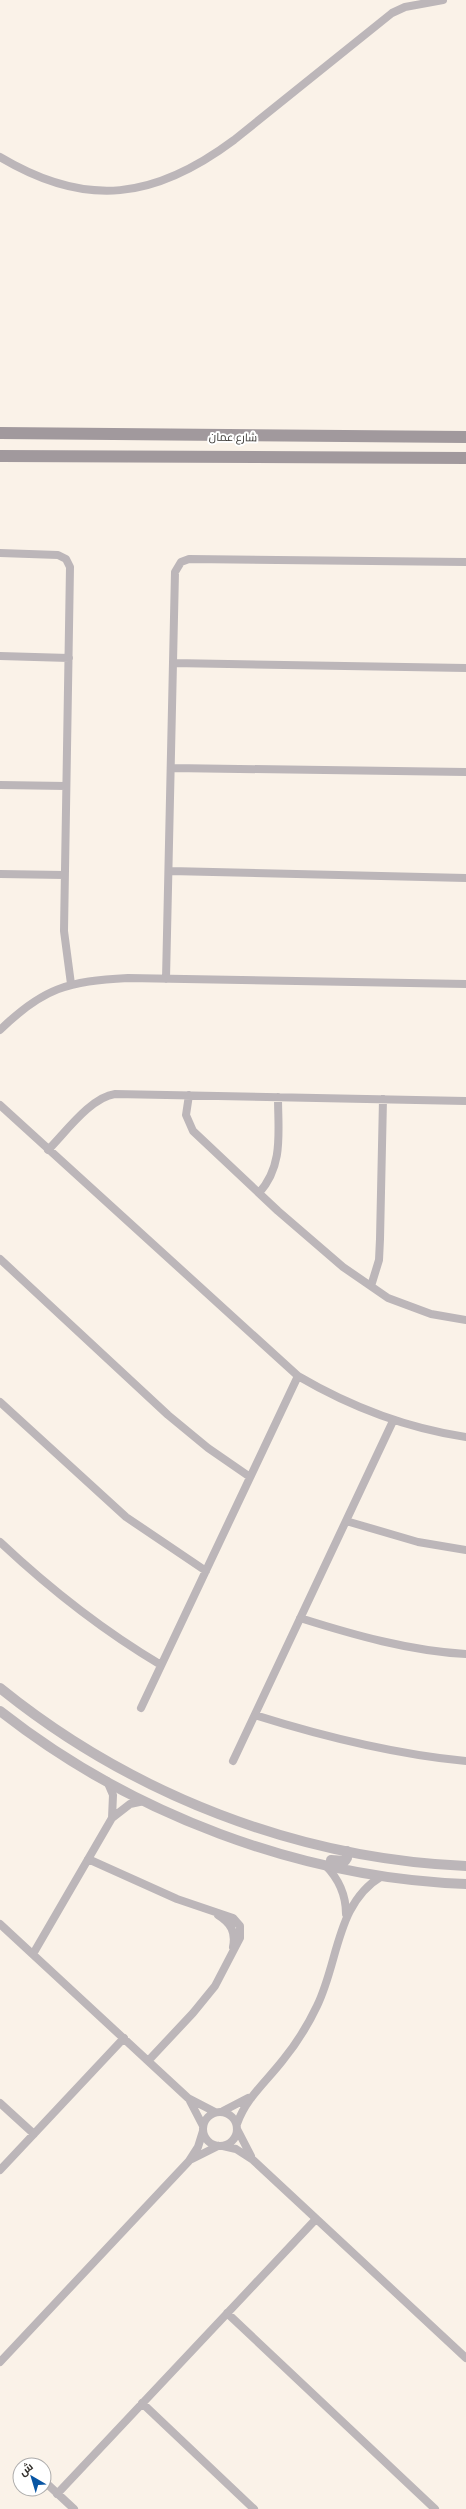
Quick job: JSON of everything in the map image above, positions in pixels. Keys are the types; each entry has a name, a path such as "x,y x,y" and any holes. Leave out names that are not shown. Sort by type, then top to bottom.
{"main road":[{"name":"شارع عمان","path":"0,433 466,437"},
{"name":"شارع عمان","path":"0,456 466,458"}],"street":[{"path":"0,157 43,179 83,189 135,189 172,179 208,160 392,13 405,7 443,0"},
{"path":"0,553 58,555 68,563 71,571 64,875 64,932 71,984"},
{"path":"166,979 170,871 175,572 178,564 185,560 466,562"},
{"path":"0,656 68,658"},
{"path":"173,663 466,668"},
{"path":"172,768 466,772"},
{"path":"0,785 66,786"},
{"path":"170,871 466,878"},
{"path":"0,874 64,875"},
{"path":"0,1030 23,1009 44,994 71,984 93,980 166,979 466,984"},
{"path":"48,1150 93,1104 106,1095 189,1095 466,1101"},
{"path":"189,1095 186,1115 189,1126 325,1254 388,1298 431,1314 466,1320"},
{"path":"259,1193 272,1176 276,1162 278,1097"},
{"path":"371,1286 377,1267 380,1239 383,1099"},
{"path":"0,1105 298,1376 324,1392 393,1421 430,1432 466,1437"},
{"path":"0,1259 168,1415 208,1448 250,1477"},
{"path":"140,1708 298,1376"},
{"path":"0,1402 121,1512 157,1540 206,1571"},
{"path":"233,1761 393,1421"},
{"path":"346,1521 418,1542 466,1550"},
{"path":"0,1542 69,1603 111,1634 161,1665"},
{"path":"300,1618 364,1637 405,1646 466,1654"},
{"path":"0,1688 72,1740 134,1775 175,1796 250,1826 347,1851 411,1861 466,1866"},
{"path":"0,1711 57,1751 107,1781 144,1801 220,1833 325,1865 382,1876 466,1884"},
{"path":"255,1715 334,1739 387,1751 466,1761"},
{"path":"107,1781 113,1795 112,1818"},
{"path":"33,1954 112,1818 130,1804 144,1801"},
{"path":"298,1858 307,1855 341,1862 347,1858 347,1851"},
{"path":"88,1860 153,1889 213,1912 228,1922 233,1930 234,1939 232,1954 204,2000 148,2061"},
{"path":"325,1865 340,1884 345,1899 346,1915"},
{"path":"189,2161 231,2142 250,2097 286,2057 310,2021 329,1979 346,1915 361,1892 382,1876"},
{"path":"0,1924 188,2098 219,2112 232,2116 244,2145 253,2160"},
{"path":"0,2170 124,2038"},
{"path":"0,2362 189,2161 198,2147 206,2119 250,2097"},
{"path":"188,2098 203,2128 206,2139 221,2146 236,2149 253,2160 466,2358"},
{"path":"0,2103 34,2134"},
{"path":"58,2494 316,2219"},
{"path":"227,2313 435,2509"},
{"path":"142,2403 254,2509"},
{"path":"52,2488 74,2509"}]}
